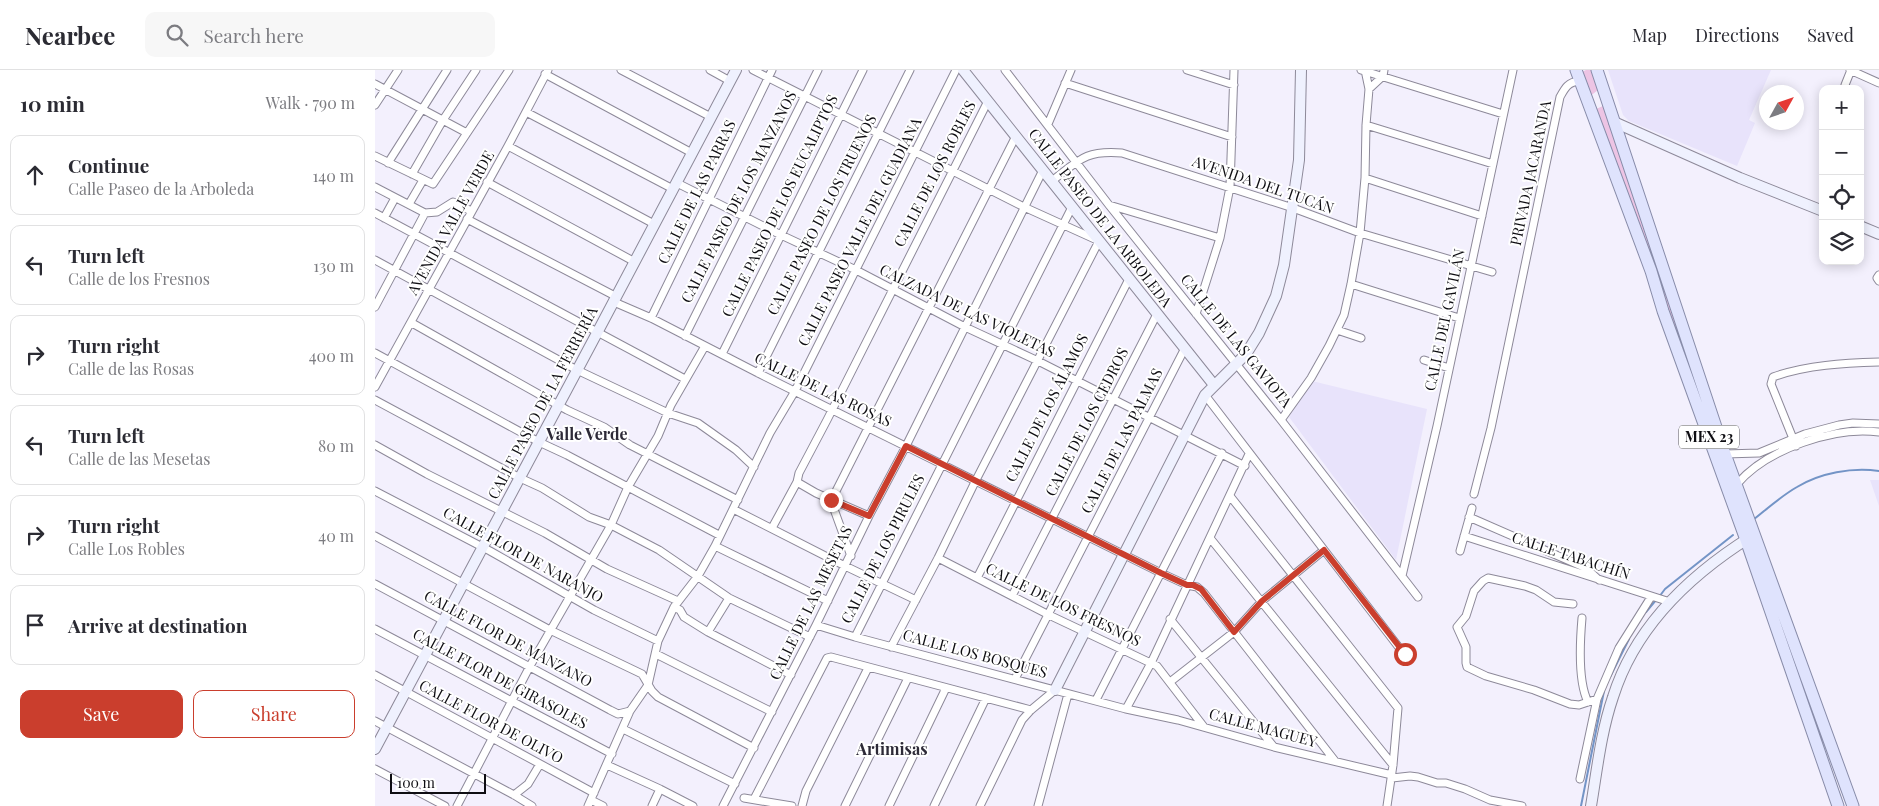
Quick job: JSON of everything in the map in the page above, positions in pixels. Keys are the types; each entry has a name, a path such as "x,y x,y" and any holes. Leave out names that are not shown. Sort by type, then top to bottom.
{"main road":[{"name":"MEX 23","path":"1597,70 1721,454 1853,806"},
{"name":"MEX 23","path":"1578,75 1651,271 1663,312 1721,454 1737,484 1751,537 1838,806"}],"street":[{"path":"375,106 398,70"},
{"path":"388,162 447,70"},
{"path":"412,174 443,120 476,70"},
{"path":"375,156 433,184 509,70"},
{"path":"621,70 711,117"},
{"path":"709,70 730,81"},
{"name":"CALLE PASEO DE LA FERRERÍA","path":"375,749 736,70"},
{"path":"753,70 1024,207 1099,241 938,558 891,646"},
{"name":"CALLE DE LAS PARRAS","path":"651,318 772,70"},
{"name":"CALLE PASEO DE LOS MANZANOS","path":"685,336 818,70"},
{"name":"CALLE PASEO DE LOS EUCALIPTOS","path":"722,354 863,70"},
{"name":"CALLE PASEO DE LOS TRUENOS","path":"758,373 910,70"},
{"name":"CALLE PASEO VALLE DEL GUADIANA","path":"591,800 630,711 649,685 657,654 658,641 676,604 698,576 715,546 770,432 795,391 956,70"},
{"name":"CALLE PASEO DE LA ARBOLEDA","path":"963,70 1214,385"},
{"name":"CALLE DE LAS GAVIOTA","path":"1005,70 1418,597"},
{"path":"1048,124 1071,70"},
{"path":"1187,70 1234,85"},
{"path":"1196,314 1220,238 1230,187 1234,70"},
{"path":"980,806 1023,720 1031,710 1055,690 1205,395 1236,366 1259,333 1276,296 1284,265 1299,160 1301,70"},
{"path":"1281,420 1311,378 1344,315 1360,234 1365,178 1369,89 1363,70 1384,73 1503,114"},
{"name":"CALLE DEL GAVILÁN","path":"1402,576 1513,70"},
{"path":"1845,85 1850,70 1879,82"},
{"path":"546,72 692,153"},
{"name":"AVENIDA VALLE VERDE","path":"375,387 508,146 546,72"},
{"path":"1369,89 1384,73"},
{"name":"PRIVADA JACARANDA","path":"1474,494 1491,428 1523,281 1560,97 1567,86 1578,75"},
{"path":"375,84 467,133"},
{"path":"1065,84 1232,137"},
{"name":"CALLE DE LOS ROBLES","path":"772,528 797,482 799,473 988,101"},
{"name":"CALZADA DE LAS VIOLETAS","path":"526,112 675,186 709,198 781,235 856,270 965,327 1038,361 1245,466"},
{"path":"1614,122 1740,178 1819,209"},
{"path":"1366,125 1493,164"},
{"path":"851,556 831,500 1016,136"},
{"path":"508,146 654,224"},
{"name":"AVENIDA DEL TUCÁN","path":"1052,181 1076,162 1097,153 1122,153 1293,208 1360,234 1492,272"},
{"name":"CALLE DE LAS MESETAS","path":"723,806 817,625 869,516 906,446 1043,170"},
{"path":"1365,178 1482,216"},
{"path":"409,204 423,180"},
{"path":"487,182 635,262"},
{"path":"375,187 425,212 437,212 453,202 471,211"},
{"path":"384,218 395,198"},
{"path":"1109,205 1220,238"},
{"name":"CALLE DE LOS PIRULES","path":"855,637 1072,206"},
{"path":"375,306 425,212"},
{"path":"375,213 685,379"},
{"name":"CALLE DE LAS ROSAS","path":"467,219 758,373 1124,555 1187,585 1193,585 1201,589 1335,761"},
{"path":"1864,228 1879,234"},
{"path":"375,260 577,370 668,414 698,423 736,450 754,467"},
{"name":"CALLE DE LOS ÁLAMOS","path":"977,578 1129,278"},
{"path":"1351,284 1459,318"},
{"name":"CALLE DE LOS CEDROS","path":"1012,596 1157,314"},
{"path":"411,323 559,405 604,427 624,441 738,500"},
{"path":"1337,330 1361,338"},
{"path":"457,806 511,701 611,525 628,487 658,436 671,405 705,346"},
{"name":"CALLE DE LAS PALMAS","path":"1015,678 1185,348"},
{"path":"375,353 539,442 719,535"},
{"path":"1424,360 1449,368"},
{"path":"1794,442 1771,384 1773,377 1801,370 1840,364 1879,362"},
{"path":"1205,395 1405,654"},
{"path":"375,400 542,488 589,517 611,525 659,550 729,598 810,637"},
{"path":"1737,484 1771,453 1794,442 1839,425 1879,424"},
{"path":"1794,442 1838,434 1866,431 1879,432"},
{"path":"375,445 676,604 684,617 708,632 791,675"},
{"path":"1096,700 1222,453"},
{"path":"1721,454 1771,453"},
{"path":"1126,709 1151,663 1249,454"},
{"path":"1751,454 1755,467"},
{"path":"797,482 831,500 869,516"},
{"name":"CALLE FLOR DE NARANJO","path":"375,491 482,547 594,610 658,641"},
{"path":"1230,496 1397,705 1399,711 1387,806"},
{"path":"1460,551 1471,508"},
{"path":"733,510 916,600"},
{"path":"1469,517 1586,568 1600,580"},
{"path":"375,536 550,630 642,674 658,697 753,748"},
{"name":"CALLE TABACHÍN","path":"1464,536 1659,599"},
{"path":"1580,779 1597,699 1619,648 1659,599 1751,537"},
{"path":"1210,538 1393,765"},
{"path":"715,546 828,602"},
{"path":"1170,682 1234,632 1262,601 1324,550"},
{"name":"CALLE DE LOS FRESNOS","path":"938,558 1049,615 1151,663 1161,670 1204,727"},
{"path":"1573,604 1554,602 1536,590 1525,586 1488,578 1483,580 1474,591 1467,613 1457,625 1457,631 1466,647 1466,662 1470,670 1534,690 1570,704 1579,705 1597,699"},
{"name":"CALLE FLOR DE MANZANO","path":"375,585 618,714 630,711"},
{"path":"708,632 729,598"},
{"path":"1591,806 1606,722 1617,685 1640,640 1658,614 1659,599"},
{"path":"1583,618 1581,639 1582,682 1588,702"},
{"path":"1170,619 1274,747"},
{"name":"CALLE LOS BOSQUES","path":"817,625 855,637 1126,709"},
{"name":"CALLE FLOR DE GIRASOLES","path":"375,630 612,754"},
{"path":"657,654 772,712"},
{"path":"754,799 827,658 831,657 1031,710"},
{"path":"802,806 806,792 868,668"},
{"name":"CALLE FLOR DE OLIVO","path":"375,675 540,764 591,800 603,806"},
{"path":"845,806 908,678"},
{"path":"889,806 946,688"},
{"path":"1038,806 1068,694"},
{"path":"934,806 987,698"},
{"name":"CALLE MAGUEY","path":"1126,709 1204,727 1274,747 1392,776 1418,777 1437,783 1446,783 1490,800 1522,806"},
{"path":"375,721 532,806"},
{"path":"623,729 735,784"},
{"path":"514,795 528,784 540,764"},
{"path":"607,765 693,806"},
{"path":"375,769 445,806"},
{"path":"652,806 660,789"},
{"path":"743,798 792,806"}],"shaded area":[{"path":"1592,70 1598,90 1589,97 1582,72"},
{"path":"1608,70 1771,70 1764,85 1759,85 1759,97 1749,120 1755,123 1737,166 1629,121 1623,115"},
{"path":"1603,106 1718,440 1712,442 1596,109"},
{"path":"1312,381 1427,409 1396,560 1289,417"},
{"path":"1870,480 1879,480 1879,506"}],"waterway":[{"path":"1753,520 1780,498 1816,478 1837,472 1879,471"},
{"path":"1659,597 1665,589 1733,535"},
{"path":"1646,612 1656,600"},
{"path":"1610,677 1629,639"},
{"path":"1581,806 1604,691"}],"district":[{"name":"Valle Verde","path":"587,434"},
{"name":"Artimisas","path":"892,749"}],"route":[{"path":"831,500 869,516 906,446 1161,573 1201,589 1234,632 1262,601 1324,550 1405,654"}]}
